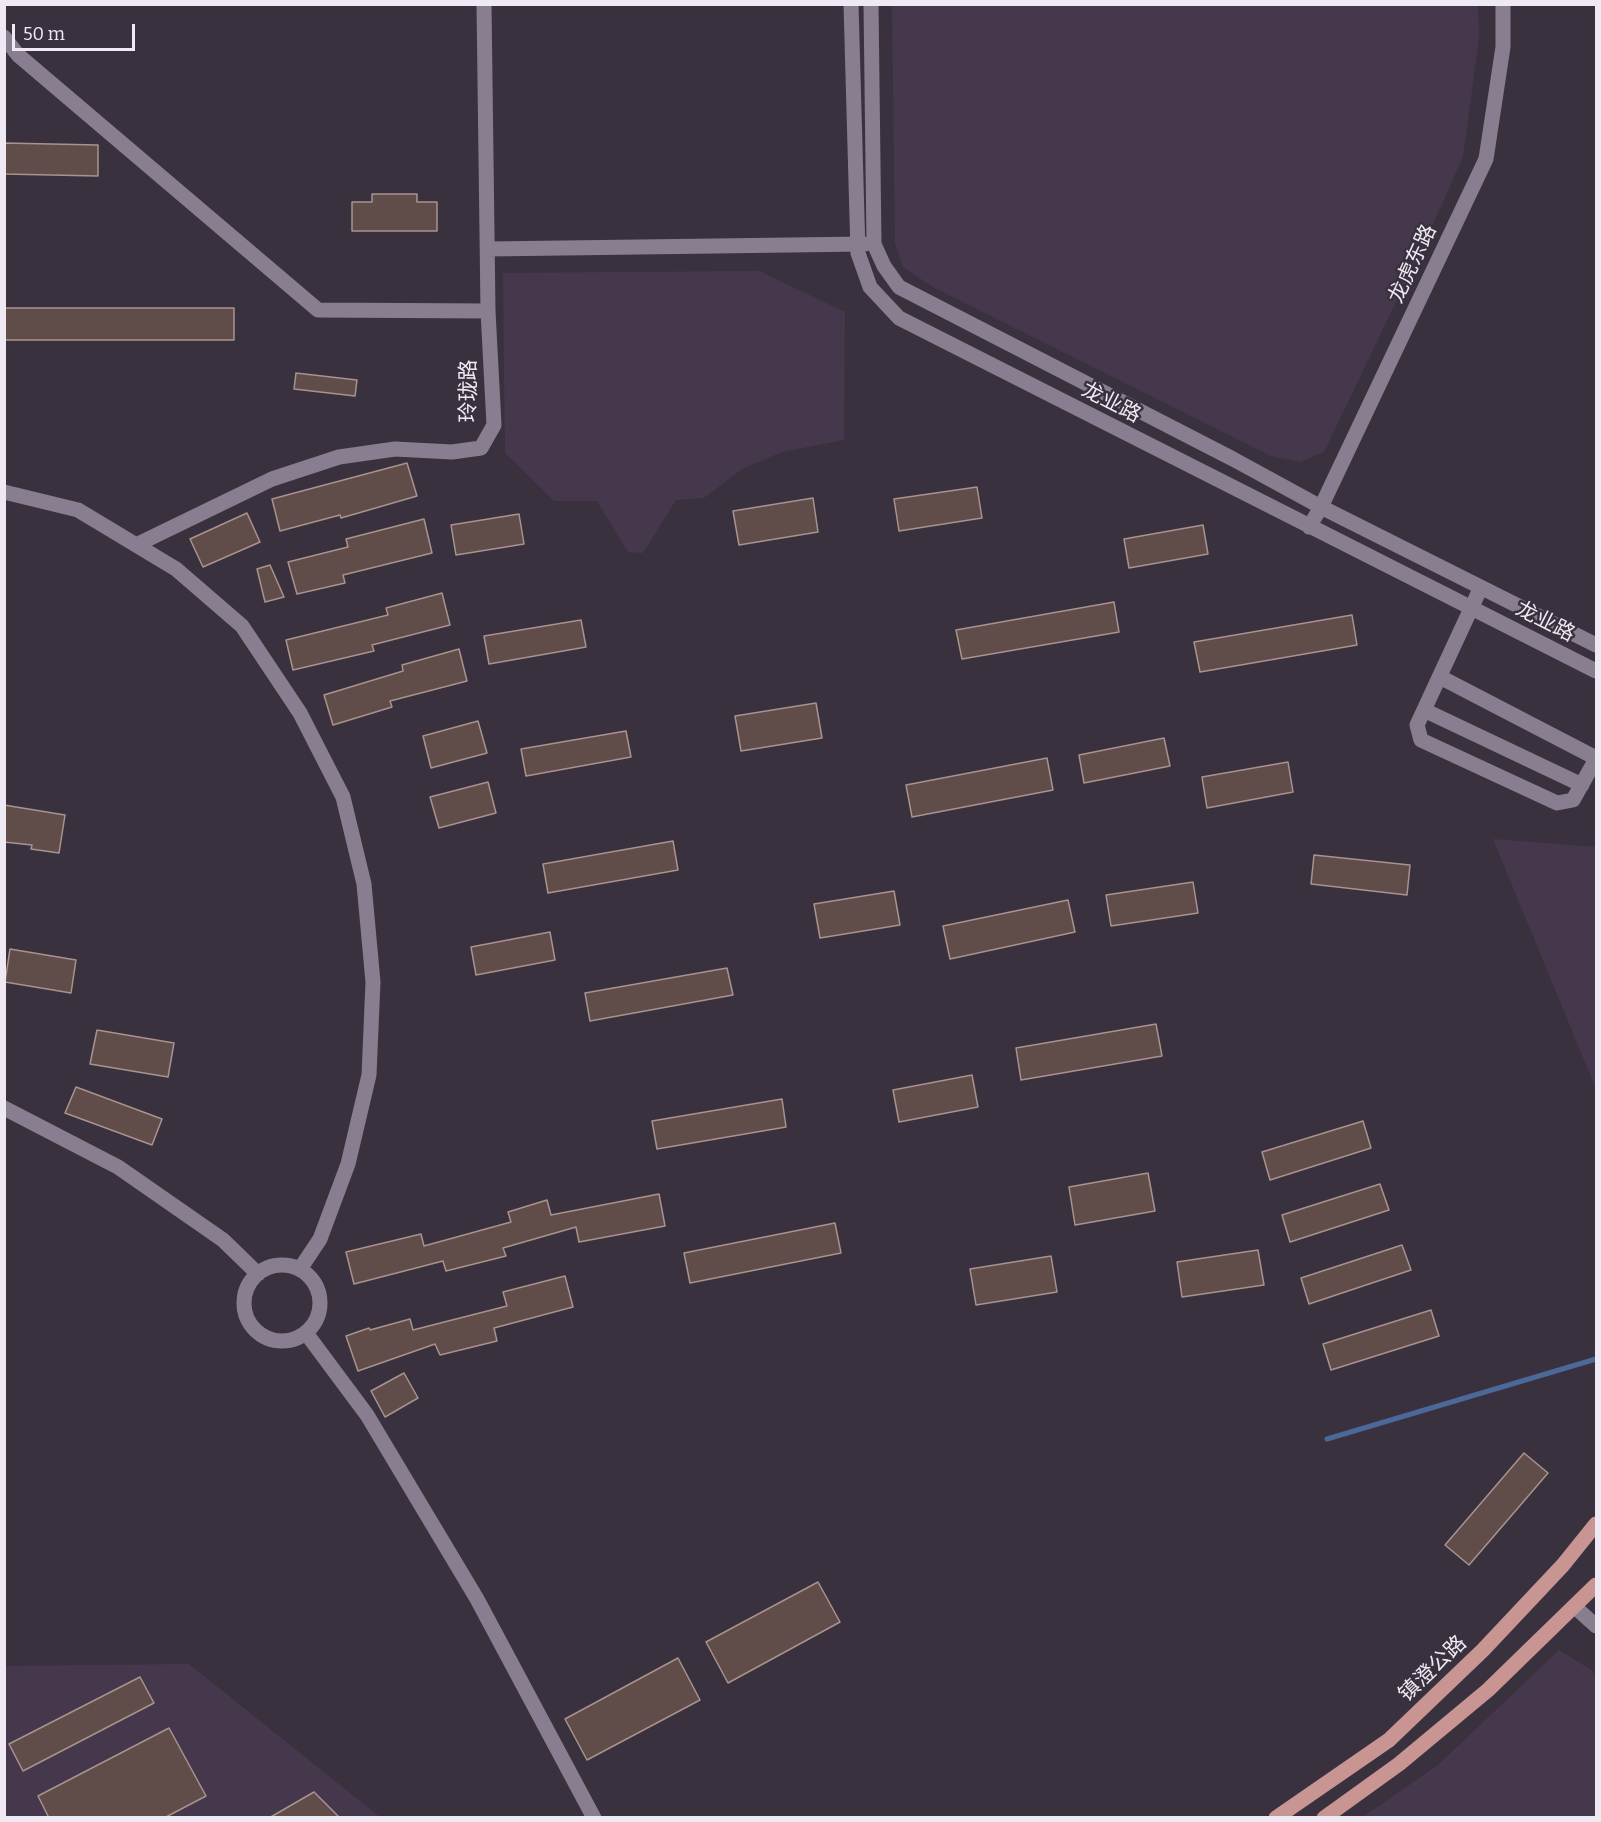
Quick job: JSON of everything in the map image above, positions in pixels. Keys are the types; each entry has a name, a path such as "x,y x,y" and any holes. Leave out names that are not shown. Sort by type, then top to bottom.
{"main road":[{"name":"镇澄公路","path":"1276,1818 1389,1740 1483,1650 1563,1565 1596,1524"},
{"path":"1324,1818 1398,1764 1479,1697 1596,1585"}],"street":[{"name":"玲珑路","path":"136,545 272,479 339,458 394,449 452,452 481,448 494,425 488,311 484,4"},
{"name":"龙业路","path":"851,4 858,253 870,287 899,318 1596,671"},
{"name":"龙业路","path":"870,4 874,244 884,266 899,287 1223,453 1321,507 1596,645"},
{"name":"龙虎东路","path":"1309,527 1321,507 1486,159 1503,47 1503,4"},
{"path":"4,37 18,55 318,310 488,311"},
{"path":"488,249 874,244"},
{"path":"4,492 78,510 176,569 242,626 300,714 344,797 364,884 374,982 369,1076 348,1164 320,1239 300,1269"},
{"path":"1440,677 1596,758 1573,801 1557,803 1422,740 1417,725 1481,587"},
{"path":"1424,710 1582,784"},
{"path":"4,1108 118,1167 223,1240 258,1274"},
{"path":"276,1265 288,1265 300,1269 312,1279 319,1293 320,1308 316,1322 306,1334 291,1341 275,1341 260,1335 249,1323 243,1307 245,1291 263,1269 276,1265"},
{"path":"306,1334 367,1416 471,1588 594,1818"},
{"path":"1575,1607 1596,1626"}],"shaded area":[{"path":"892,5 1478,5 1479,37 1463,157 1324,452 1300,462 1271,456 933,287 903,267 895,243"},
{"path":"759,271 845,312 844,440 782,452 742,469 704,498 676,500 643,553 628,552 597,501 554,501 505,453 503,273"},
{"path":"1493,839 1596,847 1596,1089"},
{"path":"1559,1650 1593,1671 1596,1680 1596,1817 1363,1817 1438,1765"},
{"path":"189,1664 380,1817 5,1817 4,1666"}],"building":[{"path":"4,143 98,145 98,176 4,174"},
{"path":"372,194 417,194 417,202 437,202 437,231 352,231 352,202 372,202"},
{"path":"4,308 234,308 234,340 4,340"},
{"path":"296,373 357,380 355,396 294,389"},
{"path":"407,463 417,496 341,518 340,515 280,531 272,499"},
{"path":"977,487 982,518 899,531 894,499"},
{"path":"813,498 818,532 739,545 733,511"},
{"path":"247,513 260,542 203,567 190,539"},
{"path":"519,514 524,544 456,555 451,525"},
{"path":"424,519 432,553 343,575 345,583 297,594 288,562 348,547 346,539"},
{"path":"1203,525 1208,554 1129,568 1124,539"},
{"path":"270,565 284,597 265,602 257,569"},
{"path":"442,593 450,625 372,645 374,651 293,670 286,640 388,615 386,608"},
{"path":"1114,602 1119,632 962,659 956,630"},
{"path":"1352,615 1357,645 1200,672 1194,642"},
{"path":"581,620 586,647 489,664 484,636"},
{"path":"459,649 467,681 390,701 392,707 333,725 324,695 403,671 402,665"},
{"path":"816,703 822,738 741,751 735,716"},
{"path":"478,721 487,753 431,768 423,736"},
{"path":"626,731 631,757 526,776 521,749"},
{"path":"1164,738 1170,766 1084,783 1079,755"},
{"path":"1047,758 1053,790 912,817 906,785"},
{"path":"1288,762 1293,792 1207,808 1202,777"},
{"path":"488,782 496,813 439,828 430,797"},
{"path":"4,805 65,815 59,853 31,849 32,845 4,842"},
{"path":"673,841 678,870 548,893 543,864"},
{"path":"1314,855 1410,865 1407,895 1311,884"},
{"path":"1193,882 1198,913 1111,926 1106,895"},
{"path":"894,891 900,925 820,938 814,904"},
{"path":"1068,900 1075,932 950,959 943,926"},
{"path":"550,932 555,960 476,975 471,947"},
{"path":"10,949 76,960 71,993 5,982"},
{"path":"727,968 733,995 590,1021 585,993"},
{"path":"1156,1024 1162,1056 1021,1080 1016,1048"},
{"path":"97,1030 174,1043 168,1077 90,1064"},
{"path":"972,1075 978,1107 899,1122 893,1090"},
{"path":"76,1087 162,1119 152,1145 65,1113"},
{"path":"782,1099 786,1127 657,1149 652,1121"},
{"path":"1363,1121 1371,1148 1270,1180 1262,1152"},
{"path":"1148,1173 1155,1211 1075,1225 1069,1187"},
{"path":"1380,1184 1389,1210 1290,1242 1282,1215"},
{"path":"659,1194 665,1226 579,1242 576,1227 503,1248 506,1256 446,1271 443,1261 354,1284 346,1252 421,1234 424,1246 511,1222 508,1212 547,1200 551,1215"},
{"path":"835,1223 841,1253 690,1283 684,1253"},
{"path":"1402,1245 1411,1270 1309,1304 1301,1278"},
{"path":"1258,1250 1264,1285 1182,1297 1177,1262"},
{"path":"1051,1256 1057,1292 976,1305 970,1269"},
{"path":"565,1276 573,1307 494,1328 497,1341 440,1355 435,1344 358,1371 346,1336 369,1328 370,1330 410,1319 413,1330 507,1306 503,1292"},
{"path":"1431,1310 1439,1336 1331,1370 1323,1344"},
{"path":"404,1373 418,1398 385,1417 371,1391"},
{"path":"1524,1453 1548,1473 1469,1565 1445,1545"},
{"path":"818,1582 840,1622 728,1683 706,1642"},
{"path":"678,1658 700,1700 587,1760 565,1719"},
{"path":"140,1677 154,1703 23,1771 9,1744"},
{"path":"169,1728 206,1796 164,1818 49,1818 38,1796"},
{"path":"314,1792 340,1818 269,1818"}],"waterway":[{"path":"1327,1439 1596,1359"}]}
